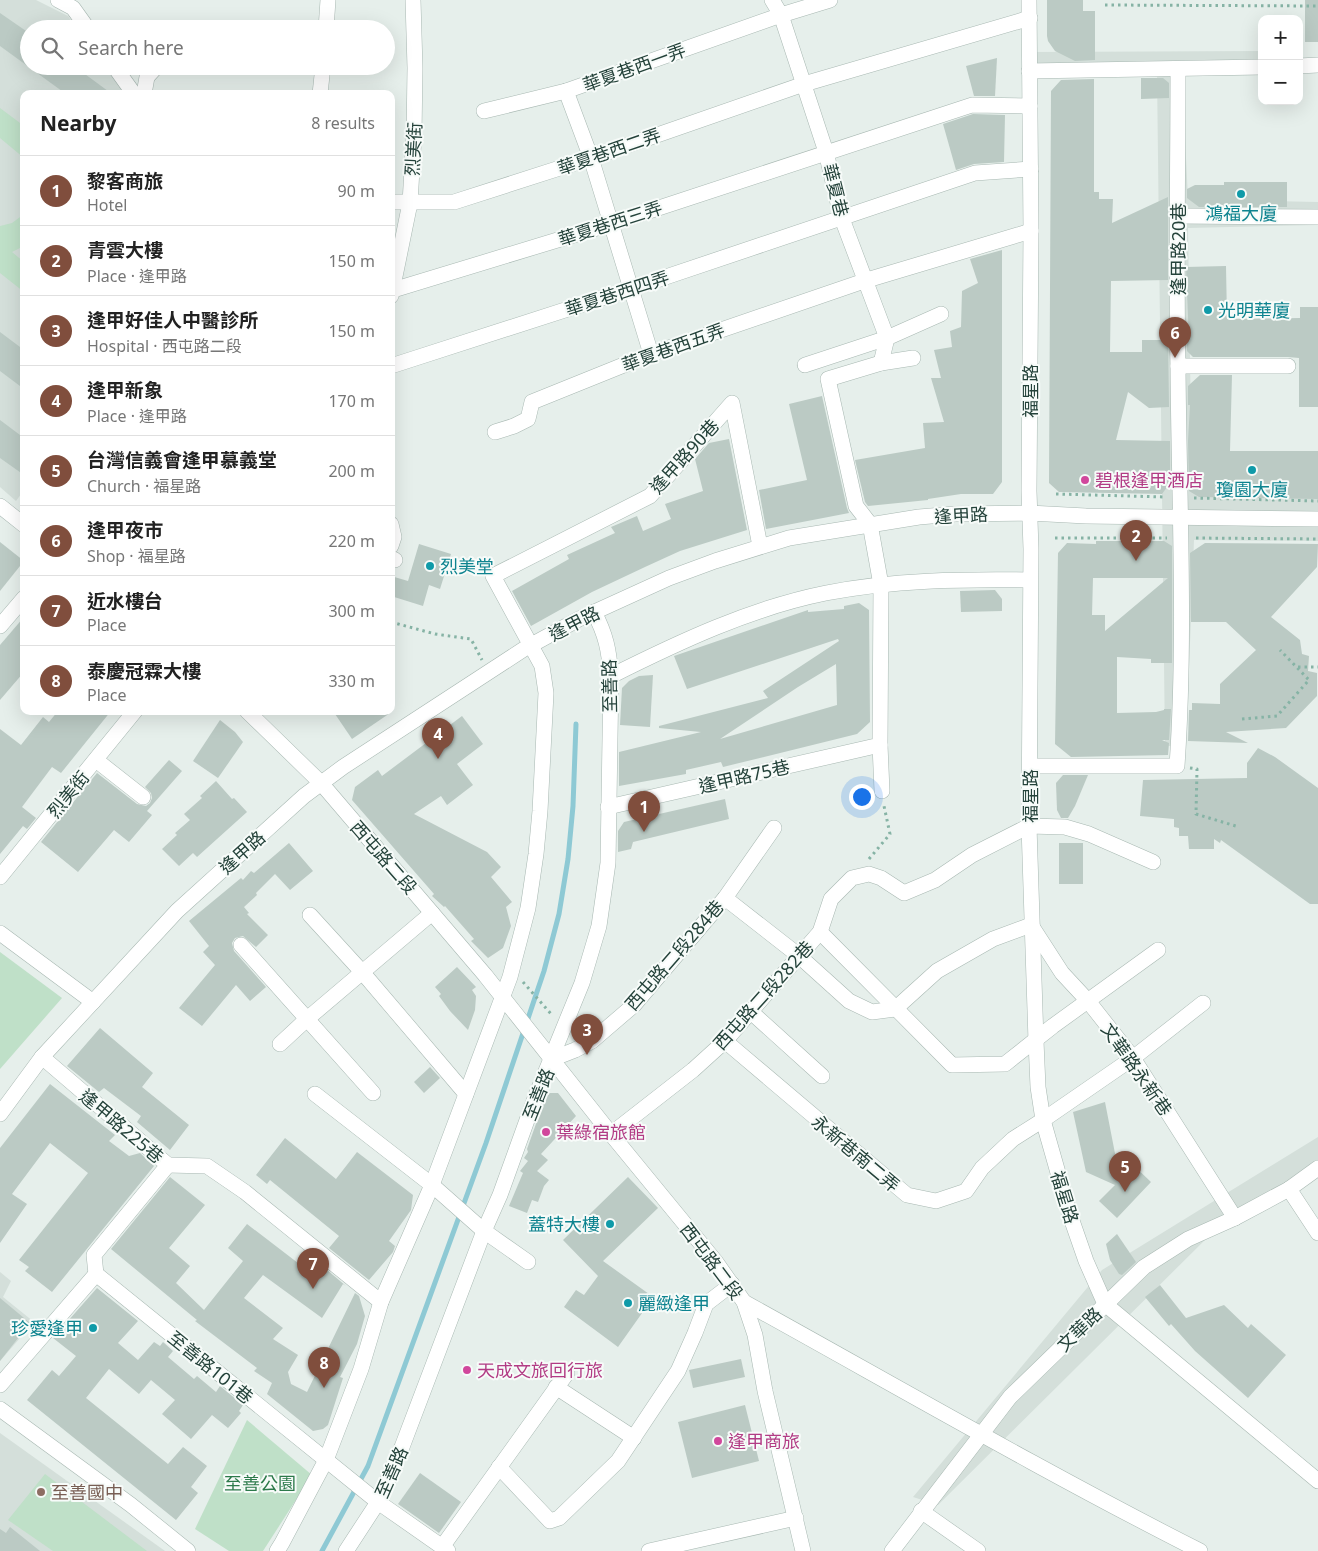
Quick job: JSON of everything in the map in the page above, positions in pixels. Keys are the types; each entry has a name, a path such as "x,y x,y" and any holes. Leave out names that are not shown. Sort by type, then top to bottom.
{"street":[{"path":"58,0 73,8 82,20"},
{"path":"327,20 328,0"},
{"name":"烈美街","path":"395,278 410,203 415,68 412,0"},
{"name":"華夏巷","path":"772,0 781,14 826,152 841,216 888,338"},
{"name":"華夏巷西一弄","path":"484,111 566,91 781,14 830,0"},
{"name":"福星路","path":"1030,0 1029,826 1038,1088 1042,1120 1073,1224 1086,1261 1105,1304 1318,1481"},
{"name":"華夏巷西二弄","path":"395,202 454,202 591,158 804,84 1030,18"},
{"path":"1303,66 1318,65"},
{"path":"1029,71 1258,67"},
{"name":"逢甲路20巷","path":"1177,766 1180,722 1181,518 1178,366 1178,69"},
{"path":"120,75 131,90"},
{"path":"145,90 149,75"},
{"path":"320,90 322,75"},
{"path":"566,91 591,158 651,354"},
{"name":"華夏巷西三弄","path":"395,292 972,106 1030,106"},
{"name":"華夏巷西四弄","path":"395,365 630,289 841,216 975,173 1031,169"},
{"path":"1179,216 1318,217"},
{"name":"華夏巷西五弄","path":"496,432 528,419 532,402 651,354 867,280 1031,231"},
{"path":"805,365 888,338 941,314"},
{"path":"881,363 888,338"},
{"path":"882,791 880,745 881,585 870,524 856,506 828,379 881,363 913,358"},
{"path":"1178,366 1288,366"},
{"name":"逢甲路90巷","path":"531,645 493,576 650,496 732,403 760,546"},
{"path":"0,506 20,522"},
{"name":"逢甲路","path":"0,1114 42,1057 183,905 304,796 343,766 531,645 594,612 669,578 715,560 789,538 919,517 955,514 1029,513 1181,518 1318,519"},
{"path":"611,676 669,647 746,616 826,593 881,585 978,579 1030,580"},
{"path":"0,626 20,603"},
{"name":"至善路","path":"346,1551 378,1502 402,1447 484,1231 500,1195 535,1098 582,983 599,926 608,863 611,676 609,653 604,631 594,612"},
{"path":"277,1551 326,1460 361,1369 381,1302 432,1185 516,959 528,908 536,854 546,693 542,666 531,645"},
{"name":"烈美街","path":"0,877 132,715"},
{"name":"西屯路二段","path":"251,715 321,783 514,1010 611,1134 716,1262 744,1302 755,1336 765,1391 803,1551"},
{"name":"逢甲路75巷","path":"608,807 880,745"},
{"path":"96,760 143,797"},
{"path":"1030,766 1177,766"},
{"path":"852,878 869,874 881,878 904,893 935,880 972,855 1029,826 1065,827 1089,834 1153,862"},
{"name":"西屯路二段284巷","path":"552,1059 592,1041 634,1005 725,898 774,828"},
{"name":"西屯路二段282巷","path":"611,1134 693,1070 725,1041 820,932 831,899 852,878"},
{"path":"725,898 798,955 849,1001 872,1012 895,1009 937,971 993,939 1031,925"},
{"path":"280,1044 432,914"},
{"path":"310,915 363,973 466,1094"},
{"name":"文華路永新巷","path":"1031,925 1062,973 1088,1001 1133,1058 1235,1218"},
{"path":"820,932 952,1066 1005,1064 1053,1026 1158,950"},
{"path":"0,933 93,1002"},
{"path":"240,945 373,1093"},
{"name":"永新巷南二弄","path":"725,1041 907,1196 936,1201 966,1190 982,1168 1013,1139 1133,1058 1203,1003"},
{"path":"750,1011 822,1076"},
{"name":"逢甲路225巷","path":"42,1057 168,1165 94,1255 96,1274"},
{"path":"315,1094 432,1185 484,1231 528,1262"},
{"path":"168,1165 207,1166 245,1192 381,1302"},
{"name":"文華路","path":"892,1551 1010,1397 1144,1267 1188,1240 1235,1218 1289,1189 1318,1168"},
{"path":"1289,1189 1318,1233"},
{"path":"0,1385 96,1274"},
{"name":"至善路101巷","path":"96,1274 378,1502 445,1549"},
{"path":"499,1467 550,1522 559,1518 618,1461 678,1370 706,1304 732,1284"},
{"path":"744,1302 1072,1485 1199,1551"},
{"path":"445,1549 499,1467 567,1373"},
{"path":"556,1387 634,1438"},
{"path":"0,1408 131,1505 188,1551"},
{"path":"921,1511 978,1551"},
{"path":"649,1551 796,1518"}],"path":[{"path":"1105,5 1318,6"},
{"path":"395,623 435,634 471,639 489,672"},
{"path":"1242,719 1277,716 1310,680 1280,650"},
{"path":"1298,667 1318,666"},
{"path":"1177,766 1197,769 1196,814 1239,827"},
{"path":"852,878 890,834 882,791"},
{"path":"524,983 549,1011"}],"shaded area":[{"path":"0,0 36,0 68,16 71,20 20,20 20,75 113,75 124,90 20,90 20,496 16,501 0,487"},
{"path":"1258,51 1258,75 1182,76 1188,199 1318,202 1318,225 1188,228 1192,489 1318,492 1318,541 1194,540 1186,746 1165,746 1157,73 1034,76 1033,52"},
{"path":"1318,1137 1318,1178 1213,1232 938,1505 913,1497 1102,1270"},
{"path":"0,1272 11,1281 3,1297 34,1322 0,1361"},
{"name":"至善國中","path":"0,1433 165,1551 0,1551"}],"green space":[{"path":"0,108 20,123 20,155 0,138"},
{"path":"20,217 20,248 12,252 20,259 20,289 0,273 0,226 12,223"},
{"path":"0,952 62,998 0,1069"},
{"name":"至善公園","path":"247,1420 312,1475 263,1551 229,1551 195,1529"},
{"path":"45,1474 147,1551 53,1551 8,1520"}],"building":[{"path":"1047,0 1083,0 1083,11 1095,11 1095,60 1075,61 1055,51 1047,36"},
{"path":"1305,0 1318,0 1318,42 1305,42"},
{"path":"0,13 20,27 20,61 0,46"},
{"path":"997,58 995,96 974,96 966,66"},
{"path":"40,75 86,75 107,90 60,90"},
{"path":"1141,78 1163,78 1169,83 1169,98 1141,99"},
{"path":"1094,79 1094,192 1099,192 1099,199 1113,199 1112,223 1168,197 1168,280 1111,281 1110,352 1142,352 1142,340 1168,340 1169,407 1149,408 1128,392 1116,440 1170,441 1170,483 1162,494 1059,492 1049,483 1051,91 1061,80"},
{"path":"973,114 1005,115 1004,162 974,164 956,170 943,124"},
{"name":"鴻福大廈","path":"1224,182 1287,182 1287,207 1199,207 1187,198 1187,189 1195,185 1224,185"},
{"path":"1002,250 1002,482 993,494 961,494 928,500 868,506 865,502 855,460 925,448 923,423 944,422 931,378 941,378 934,350 952,347 950,331 961,327 962,291 978,283 970,259"},
{"path":"1226,266 1227,319 1300,318 1300,307 1318,307 1318,407 1299,407 1299,358 1193,357 1187,351 1187,340 1189,340 1186,267"},
{"path":"0,332 20,347 20,386 0,371"},
{"name":"瓊園大廈","path":"1200,375 1232,375 1230,451 1318,451 1318,499 1199,497 1189,491 1188,441 1190,405 1188,405 1188,386"},
{"path":"822,396 849,513 766,529 759,490 807,480 789,404"},
{"path":"0,420 20,435 20,472 0,458"},
{"path":"729,439 747,530 680,551 592,592 531,626 512,591 569,559 567,555 615,533 611,527 637,516 643,531 671,519 665,504 703,491 695,459 709,443"},
{"path":"1096,541 1164,541 1172,546 1172,663 1151,663 1151,659 1117,657 1117,713 1156,712 1171,709 1169,740 1162,740 1169,743 1168,755 1071,757 1055,744 1058,553 1067,543 1096,544","holes":["1093,578 1168,578 1105,631 1105,615 1092,615"]},
{"path":"0,542 20,558 20,566 0,591"},
{"path":"1205,543 1318,544 1317,567 1271,617 1300,640 1302,654 1309,656 1308,671 1317,673 1317,696 1286,728 1226,732 1248,743 1188,741 1189,710 1192,710 1192,703 1220,704 1220,684 1256,650 1226,622 1191,622 1190,553"},
{"name":"烈美堂","path":"419,544 451,554 440,589 429,585 423,606 395,597 395,577 408,581"},
{"path":"995,590 1002,599 1002,611 961,612 960,591"},
{"path":"859,603 869,610 870,722 857,734 723,767 721,762 686,770 686,774 619,786 619,752 701,732 659,728 659,726 768,698 763,691 839,641 838,639 687,689 674,656 808,610 808,612 844,609 844,606","holes":["836,664 837,705 720,739"]},
{"path":"20,622 20,677 0,700 0,645"},
{"path":"653,675 650,727 620,725 622,688 629,681 639,676"},
{"path":"55,715 108,715 61,773 52,767 22,807 36,818 27,829 23,826 0,854 0,729 21,745 43,717 49,722"},
{"path":"336,715 387,715 352,739"},
{"path":"462,716 483,744 457,764 473,785 447,805 441,796 414,814 487,852 501,867 491,877 512,902 506,907 511,926 503,948 488,958 471,941 474,939 445,906 432,896 434,894 352,800 355,787 378,770 382,776"},
{"path":"220,720 235,732 243,742 218,778 193,761"},
{"path":"1258,748 1275,757 1318,788 1318,904 1310,904 1221,840 1220,843 1214,839 1214,849 1189,849 1188,836 1179,836 1179,828 1174,827 1174,819 1140,816 1143,780 1247,778 1247,763"},
{"path":"169,760 182,771 147,811 152,815 129,842 114,830 78,872 41,842 97,773 137,804 146,806 152,798 151,793 145,787"},
{"path":"1063,775 1088,775 1068,818 1061,818 1057,810 1056,783"},
{"path":"216,781 247,812 197,857 193,853 179,866 162,849 177,835 175,833 190,820 184,814 202,798 200,796"},
{"path":"725,799 729,819 633,842 631,849 618,852 618,831 624,822"},
{"path":"289,843 313,871 290,890 275,874 244,907 249,913 247,914 268,935 256,947 243,936 235,938 232,943 234,951 266,987 250,1001 236,985 202,1026 179,1008 215,965 203,952 209,946 189,921 241,878 243,880 251,871 254,873"},
{"path":"1059,843 1083,843 1083,884 1059,884"},
{"path":"457,967 476,987 472,990 476,996 475,1010 468,1030 450,1011 435,987"},
{"path":"100,1028 153,1073 142,1087 189,1125 170,1150 137,1122 141,1116 104,1088 99,1092 67,1066"},
{"path":"430,1067 440,1078 424,1093 414,1082"},
{"path":"50,1084 115,1135 109,1141 129,1156 140,1153 154,1166 52,1292 25,1271 29,1267 19,1260 88,1173 50,1143 12,1194 27,1204 0,1243 0,1148"},
{"path":"547,1093 558,1093 576,1116 541,1154 548,1160 537,1171 549,1180 544,1186 538,1202 532,1200 527,1213 509,1206 523,1173 520,1171 528,1161 524,1158 528,1152 527,1149"},
{"path":"1105,1102 1119,1174 1130,1162 1151,1182 1117,1218 1099,1201 1115,1185 1086,1172 1073,1112"},
{"path":"285,1138 336,1179 357,1152 413,1195 411,1210 389,1241 395,1246 393,1252 369,1280 329,1248 339,1236 270,1180 267,1184 256,1175"},
{"path":"170,1177 205,1205 169,1248 190,1266 176,1283 204,1310 243,1261 228,1248 247,1224 311,1273 320,1264 346,1286 343,1284 322,1318 263,1275 244,1298 283,1328 273,1339 298,1355 288,1372 291,1384 307,1392 355,1293 359,1296 365,1316 357,1344 340,1377 343,1378 328,1425 323,1429 313,1431 267,1394 272,1383 254,1371 257,1368 195,1321 197,1320 111,1249"},
{"path":"628,1177 658,1208 603,1261 649,1294 647,1296 652,1299 618,1347 564,1307 576,1290 584,1295 598,1276 563,1240"},
{"path":"1117,1234 1136,1262 1122,1275 1119,1274 1110,1260 1106,1244"},
{"path":"1160,1285 1186,1318 1224,1305 1248,1328 1251,1324 1286,1355 1248,1398 1195,1351 1171,1324 1169,1326 1145,1297"},
{"path":"97,1288 138,1321 118,1343 138,1360 154,1342 160,1346 163,1342 173,1351 168,1357 194,1379 197,1376 216,1392 220,1386 243,1405 239,1411 241,1413 228,1428 212,1415 191,1439 162,1414 175,1400 151,1380 139,1394 109,1369 86,1398 168,1464 183,1447 207,1466 191,1487 198,1493 176,1520 27,1400 52,1370 59,1376 76,1356 53,1338"},
{"path":"0,1298 30,1323 0,1361"},
{"path":"741,1359 745,1377 693,1388 689,1370"},
{"name":"逢甲商旅","path":"745,1405 759,1461 692,1478 678,1422"},
{"path":"420,1473 461,1502 439,1533 398,1504"},
{"path":"10,1527 40,1551 0,1551 0,1529 6,1533"}],"waterway":[{"path":"322,1551 368,1466 486,1143 544,971 559,914 568,859 573,806 576,724"}],"place":[{"name":"鴻福大廈","path":"1241,194"},
{"name":"光明華廈","path":"1208,310"},
{"name":"逢甲夜市","path":"1175,358"},
{"name":"瓊園大廈","path":"1252,470"},
{"name":"碧根逢甲酒店","path":"1085,480"},
{"name":"青雲大樓","path":"1136,561"},
{"name":"烈美堂","path":"430,566"},
{"name":"逢甲新象","path":"438,759"},
{"name":"黎客商旅","path":"644,832"},
{"name":"逢甲好佳人中醫診所","path":"587,1055"},
{"name":"葉綠宿旅館","path":"546,1132"},
{"name":"台灣信義會逢甲慕義堂","path":"1125,1192"},
{"name":"蓋特大樓","path":"610,1224"},
{"name":"近水樓台","path":"313,1289"},
{"name":"麗緻逢甲","path":"628,1303"},
{"name":"珍愛逢甲","path":"93,1328"},
{"name":"天成文旅回行旅","path":"467,1370"},
{"name":"泰慶冠霖大樓","path":"324,1388"},
{"name":"逢甲商旅","path":"718,1441"},
{"name":"至善國中","path":"41,1492"}]}
